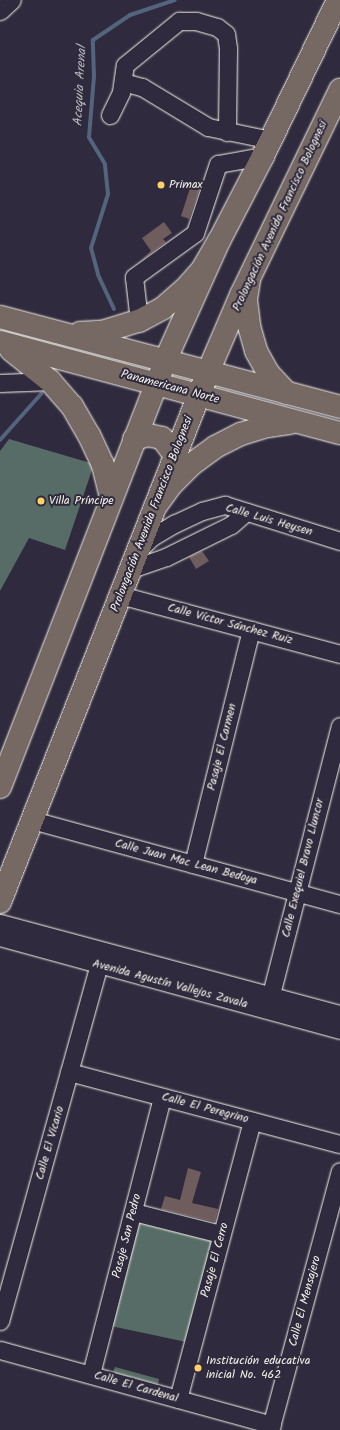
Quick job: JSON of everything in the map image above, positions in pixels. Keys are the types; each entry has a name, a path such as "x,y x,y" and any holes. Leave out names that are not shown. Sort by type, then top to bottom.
{"main road":[{"path":"0,787 165,361 219,241 267,148 338,0"},
{"name":"Prolongación Avenida Francisco Bolognesi","path":"0,902 208,372 249,280 340,90"},
{"path":"62,334 102,332 140,321 163,308 184,290 202,270 219,241"},
{"path":"249,280 246,300 248,326 256,351 269,374 286,392"},
{"name":"Panamericana Norte","path":"0,317 340,407"},
{"path":"0,342 25,359 50,381 72,406 89,435 102,465 111,498"},
{"name":"Panamericana Norte","path":"0,342 340,433"},
{"path":"155,507 172,484 192,464 215,447 254,430 296,422"},
{"path":"134,439 148,435 162,438 175,455"}],"street":[{"path":"0,12 12,0"},
{"path":"110,115 123,82 125,65 179,21 196,21 217,27 226,34 228,48 227,132"},
{"path":"123,82 148,90 208,127 227,132 267,148"},
{"path":"140,321 134,277 195,233 218,164 267,148"},
{"path":"195,233 219,241"},
{"path":"0,382 50,381"},
{"name":"Calle Luis Heysen","path":"134,560 152,537 202,511 225,505 340,542"},
{"path":"134,560 166,557 231,525 246,512"},
{"name":"Calle Víctor Sánchez Ruiz","path":"120,595 340,654"},
{"name":"Pasaje El Carmen","path":"193,864 251,630"},
{"name":"Calle Exequiel Bravo Lluncor","path":"269,1003 340,726"},
{"name":"Calle Juan Mac Lean Bedoya","path":"32,820 340,904"},
{"name":"Avenida Agustín Vallejos Zavala","path":"0,923 269,1003 340,1030"},
{"name":"Avenida Agustín Vallejos Zavala","path":"0,937 99,965 269,1003 340,1014"},
{"name":"Calle El Vicario","path":"0,1321 99,965"},
{"name":"Calle El Peregrino","path":"69,1072 340,1144"},
{"name":"Pasaje San Pedro","path":"91,1374 134,1212 162,1097"},
{"name":"Pasaje El Cerro","path":"178,1399 252,1121"},
{"name":"Calle El Mensajero","path":"271,1427 340,1171"},
{"path":"134,1212 221,1234"},
{"name":"Calle El Cardenal","path":"0,1350 91,1374 271,1427"}],"green space":[{"name":"Villa Príncipe","path":"9,439 94,464 65,550 29,538 0,591 0,451"},
{"path":"136,1215 218,1237 191,1343 106,1325"},
{"path":"115,1367 159,1379 158,1384 113,1372"}],"building":[{"path":"191,185 200,188 189,219 181,216"},
{"path":"164,222 172,233 163,239 166,242 140,261 151,251 142,238"},
{"path":"202,551 209,561 196,569 189,557"},
{"path":"188,1168 201,1172 192,1203 218,1209 215,1222 161,1209 165,1196 180,1200"}],"waterway":[{"name":"Acequia Arenal","path":"114,309 98,274 91,248 108,194 105,164 89,137 94,76 93,40 130,15 175,0"},
{"name":"Acequia Arenal","path":"0,440 41,394"}],"place":[{"name":"Primax","path":"161,185"},
{"name":"Villa Príncipe","path":"41,501"},
{"name":"Institución educativa inicial No. 462","path":"198,1368"}]}
